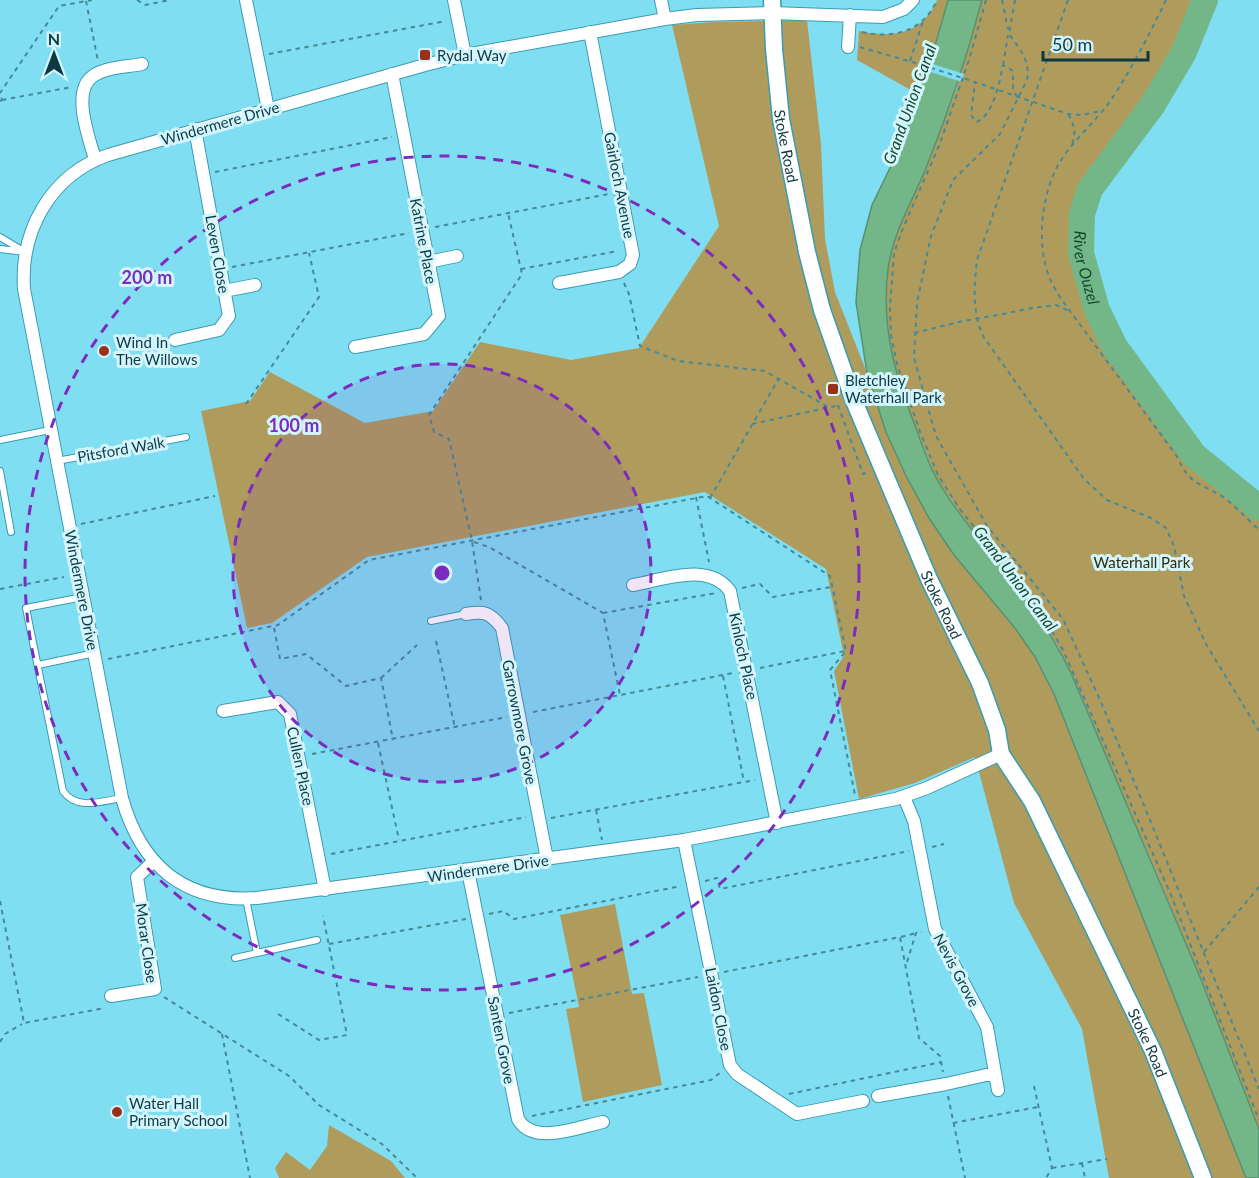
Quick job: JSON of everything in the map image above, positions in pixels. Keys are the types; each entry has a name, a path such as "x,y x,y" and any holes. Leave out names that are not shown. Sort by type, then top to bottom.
{"street":[{"path":"246,0 268,109"},
{"path":"454,0 465,55"},
{"path":"661,0 665,19"},
{"name":"Windermere Drive","path":"913,0 904,9 889,16 850,15 772,7 665,19 465,55 195,129 95,159 70,176 46,202 32,229 25,252 23,275 26,303 122,798 135,834 146,853 176,880 199,891 224,898 246,899 468,871 684,840 904,796 1001,754"},
{"name":"Stoke Road","path":"772,7 781,118 807,252 846,403 882,468 929,579 980,683 997,730 1001,754 1032,801 1153,1051 1203,1178"},
{"path":"848,47 850,15"},
{"name":"Gairloch Avenue","path":"590,32 633,248 630,264 619,272"},
{"path":"95,159 82,103 84,88 92,76 101,72 142,64"},
{"name":"Katrine Place","path":"355,346 423,334 439,316 392,74"},
{"name":"Leven Close","path":"175,340 219,330 229,316 195,129"},
{"path":"428,262 458,256"},
{"path":"559,283 619,272"},
{"path":"224,291 255,285"},
{"path":"633,585 694,574 712,577"},
{"name":"Kinloch Place","path":"712,577 723,583 730,591 777,823"},
{"path":"466,614 482,612"},
{"name":"Garrowmore Grove","path":"482,612 494,617 501,628 547,859"},
{"name":"Cullen Place","path":"223,711 278,702 290,714 325,890"},
{"name":"Nevis Grove","path":"904,796 914,821 935,929 987,1027 998,1090"},
{"name":"Laidon Close","path":"684,840 730,1065 737,1074 797,1114 863,1101"},
{"name":"Morar Close","path":"109,1002 155,989 137,877 154,861"},
{"name":"Santen Grove","path":"468,871 518,1119"},
{"path":"878,1096 946,1084 994,1072"},
{"path":"518,1119 527,1130 543,1134 603,1122"}],"lane":[{"path":"0,237 25,252"},
{"path":"0,249 25,252"},
{"path":"0,440 50,430"},
{"name":"Pitsford Walk","path":"56,461 186,437"},
{"path":"0,471 12,532"},
{"path":"83,597 26,608 65,793 79,803 122,798"},
{"path":"430,621 466,614"},
{"path":"38,665 95,657"},
{"path":"246,899 257,953"},
{"path":"235,958 317,940"}],"path":[{"path":"65,0 66,5"},
{"path":"84,88 76,86 1,100 0,92 59,6 92,0"},
{"path":"137,0 145,5 170,0"},
{"path":"910,61 923,21 937,0"},
{"path":"986,0 969,60 939,146 894,252 890,307 891,335 897,364 920,432 938,475 958,508 1040,610 1064,652 1171,895 1259,1120"},
{"path":"1002,0 1009,34 1024,54 1029,73 1000,134 953,180 931,236 917,303 914,358 936,436 987,526 1063,619 1101,702 1259,1089"},
{"path":"975,82 971,115 976,122 984,117 998,90 1015,0"},
{"path":"1068,0 977,260 973,293 979,327 1030,405 1084,479 1107,500 1151,518 1166,528 1174,546 1184,596 1206,644 1259,731"},
{"path":"1166,0 1143,47 1104,110 1071,148 1053,176 1046,198 1042,232 1046,268 1060,297 1176,455 1184,473 1204,488 1221,496 1259,530"},
{"path":"86,1 101,72"},
{"path":"257,56 457,18"},
{"path":"923,21 909,29 888,35 859,31 858,47 865,47 910,61 1068,114 1082,115 1104,110"},
{"path":"1003,65 1013,70 1012,82 1017,97"},
{"path":"1068,114 1076,133 1071,148"},
{"path":"203,174 404,135"},
{"path":"482,612 472,541 449,439 434,432 429,415 522,274 508,213"},
{"path":"521,269 633,248"},
{"path":"246,404 319,297 309,252"},
{"path":"619,272 628,294 640,346 678,361 765,371 828,407"},
{"path":"914,333 1032,308 1056,305 1070,311"},
{"path":"710,498 779,378"},
{"path":"752,424 846,403 863,474 882,468"},
{"path":"69,527 215,496"},
{"path":"95,657 278,625 369,560 707,496 830,576 846,651"},
{"path":"696,497 712,577"},
{"path":"472,541 489,547 603,613 620,696"},
{"path":"0,590 64,577"},
{"path":"273,626 280,659 306,654 346,686 381,678 417,645"},
{"path":"436,641 455,728"},
{"path":"300,757 846,651"},
{"path":"846,651 830,670 857,807"},
{"path":"723,675 744,782"},
{"path":"381,678 393,740"},
{"path":"378,743 399,841"},
{"path":"319,857 399,841 596,810 769,777"},
{"path":"596,810 604,851"},
{"path":"329,944 503,911 514,919 717,878 720,889 944,844"},
{"path":"1204,952 1259,887"},
{"path":"0,902 24,1023"},
{"path":"278,1014 319,1040 347,1035 323,916"},
{"path":"497,1015 935,929"},
{"path":"906,965 916,933"},
{"path":"900,937 919,1038 940,1056 942,1062 964,1178"},
{"path":"154,999 165,997 289,1076 320,1105 382,1144 417,1178"},
{"path":"0,1042 5,1034 24,1023 109,1002"},
{"path":"222,1034 250,1178"},
{"path":"770,1098 942,1062"},
{"path":"518,1119 711,1080 730,1065"},
{"path":"1034,1086 1052,1168 1046,1178"},
{"path":"953,1123 1039,1107"},
{"path":"1052,1168 1107,1159"},
{"path":"1082,1163 1085,1178"}],"green space":[{"path":"937,0 948,0 933,53 918,94 857,60 859,31 883,34 905,31 923,21"},
{"name":"Waterhall Park","path":"982,0 1205,0 1184,52 1152,106 1090,189 1082,214 1081,253 1097,310 1115,347 1194,455 1259,508 1259,1129 1156,871 1059,648 1037,612 968,524 937,480 903,396 893,362 887,334 886,303 888,268 893,245 899,224 925,171 957,87"},
{"path":"807,20 821,144 825,239 835,292 867,373 886,432 929,518 954,555 1015,628 1035,657 1054,694 1246,1178 1109,1178 1082,1029 1014,903 975,757 915,783 859,799 834,671 844,656 826,569 705,492 367,557 272,623 247,628 201,411 250,401 270,372 365,423 433,411 480,342 571,360 639,348 719,226 672,25"},
{"path":"615,904 632,994 644,993 662,1085 583,1102 566,1009 579,1007 560,915"},
{"path":"329,1125 391,1161 405,1178 279,1178 275,1168 286,1152 310,1170 327,1146"}],"shaded area":[{"path":"948,0 982,0 949,106 890,255 886,311 896,370 925,454 942,488 960,515 1033,608 1071,673 1200,977 1259,1129 1259,1178 1246,1178 1054,694 1035,657 1015,628 954,555 929,518 886,432 867,373 856,302 860,250 872,205 902,143 933,53"}],"pier":[{"path":"927,62 964,74 962,82 924,70"}],"waterway":[{"name":"River Ouzel","path":"1205,0 1184,52 1152,106 1090,189 1082,214 1081,253 1097,310 1115,347 1194,455 1259,508"}],"place":[{"name":"Rydal Way","path":"425,55"},
{"name":"Wind In The Willows","path":"104,351"},
{"name":"Bletchley Waterhall Park","path":"833,389"},
{"name":"Water Hall Primary School","path":"117,1112"}],"water label":[{"name":"Grand Union Canal","path":"909,104"},
{"name":"Grand Union Canal","path":"1016,578"}]}
